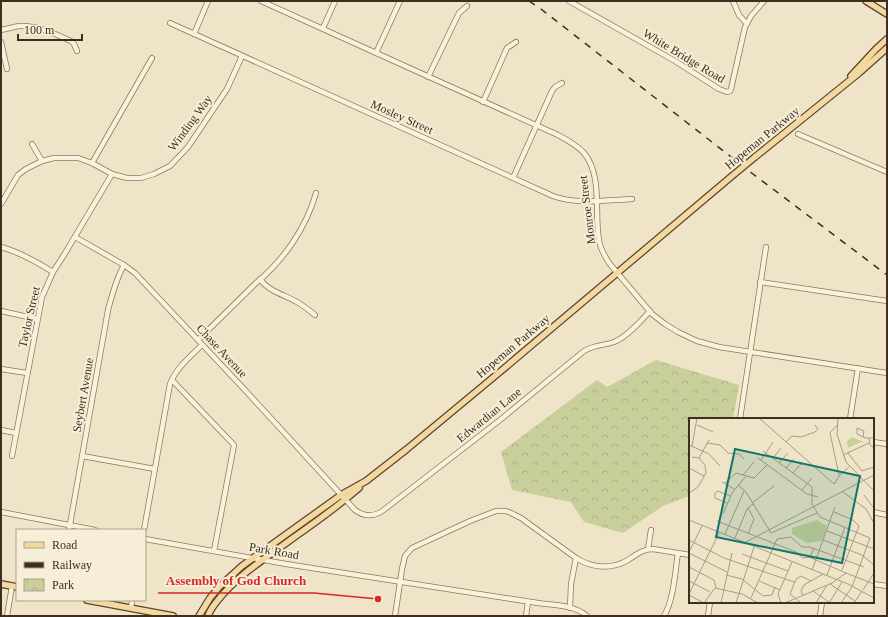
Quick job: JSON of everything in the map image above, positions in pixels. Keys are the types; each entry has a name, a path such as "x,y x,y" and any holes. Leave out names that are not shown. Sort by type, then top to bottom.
{"main road":[{"path":"866,1 887,14"},
{"name":"Hopeman Parkway","path":"840,88 887,39"},
{"name":"Hopeman Parkway","path":"199,616 210,598 220,586 242,566 341,495 366,481 407,449 732,176 859,73 887,48"},
{"path":"208,616 217,601 247,571 346,500 366,481"},
{"path":"1,584 15,587"},
{"path":"92,601 173,616"}],"street":[{"path":"194,34 208,1"},
{"name":"Monroe Street","path":"261,1 270,3 428,77 566,139 576,146 589,161 592,170 595,188 598,234 600,246 605,257 650,311 671,328 697,341 714,346 887,373"},
{"path":"323,28 335,1"},
{"path":"376,53 400,1"},
{"name":"White Bridge Road","path":"569,1 670,58 725,92 728,92 731,89 744,31 747,24"},
{"path":"732,1 747,24 751,16 764,1"},
{"path":"428,77 459,13 468,6"},
{"name":"Mosley Street","path":"170,23 559,198 572,201 632,199"},
{"path":"1,30 20,26 41,28 71,42 74,44 77,51"},
{"path":"1,42 7,69"},
{"path":"483,102 507,48 516,42"},
{"name":"Winding Way","path":"1,204 18,175 42,161 54,158 78,158 92,162 112,174 126,178 141,178 154,174 170,166 188,147 227,89 242,56"},
{"path":"92,162 152,58"},
{"path":"513,178 552,91 555,87 562,83"},
{"path":"798,134 887,172"},
{"path":"32,144 42,161"},
{"name":"Taylor Street","path":"12,456 42,297 53,272 112,174"},
{"path":"198,340 282,257 295,240 309,212 316,193"},
{"name":"Chase Avenue","path":"75,237 124,265 139,276 341,495"},
{"path":"1,247 9,249 53,272"},
{"path":"740,418 766,247"},
{"name":"Seybert Avenue","path":"69,528 108,310 113,292 124,265"},
{"path":"260,279 263,284 298,303 315,315"},
{"path":"760,282 887,301"},
{"name":"Edwardian Lane","path":"341,495 355,510 361,514 372,516 381,512 500,420 584,350 620,339 650,311"},
{"path":"1,312 37,318"},
{"path":"144,529 172,380 178,370 202,345"},
{"path":"850,418 858,368"},
{"path":"1,369 27,373"},
{"path":"172,380 234,445 214,551"},
{"path":"1,430 16,433"},
{"path":"874,442 887,444"},
{"path":"82,456 155,469"},
{"path":"395,616 402,568 405,556 412,548 421,542 501,510 521,518 576,558 590,565 600,567 622,563 648,549 689,555"},
{"path":"1,512 69,528 82,529"},
{"path":"874,512 887,515"},
{"path":"648,549 651,530"},
{"name":"Park Road","path":"146,539 262,560 570,608 580,611 587,616"},
{"path":"664,616 671,598 678,553"},
{"path":"570,608 571,584 576,558"},
{"path":"874,584 887,586"},
{"path":"7,616 15,587"},
{"path":"131,608 132,601"},
{"path":"526,616 528,602"},
{"path":"708,616 710,603"},
{"path":"820,616 822,603"}],"green space":[{"path":"656,360 739,385 733,418 689,418 689,496 663,506 623,533 584,522 571,502 512,490 501,452 597,380 607,387"}],"railway":[{"path":"529,1 753,174 887,275"}],"place":[{"name":"Assembly of God Church","path":"378,599"}]}
